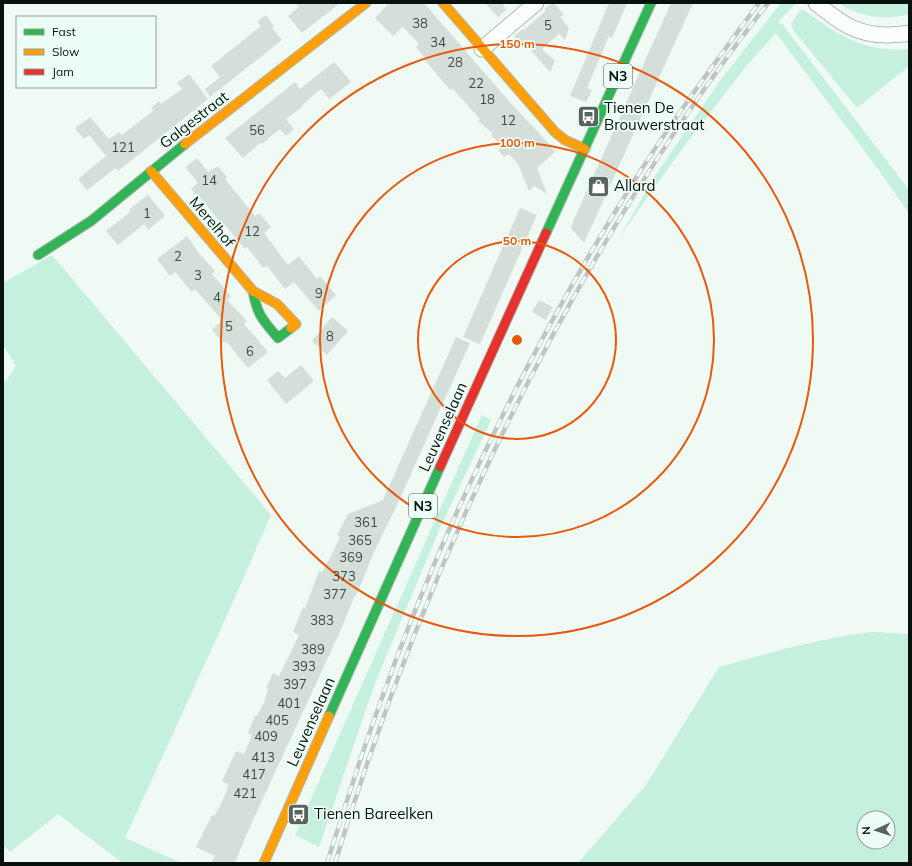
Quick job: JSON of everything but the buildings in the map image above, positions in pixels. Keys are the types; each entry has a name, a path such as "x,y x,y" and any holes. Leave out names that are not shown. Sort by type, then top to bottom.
{"main road":[{"name":"Galgestraat","path":"38,255 91,221 151,171 366,3"},
{"path":"443,3 555,132 566,140 585,149"},
{"name":"Leuvenselaan","path":"264,863 492,351 651,3"},
{"name":"Merelhof","path":"151,171 253,291 267,297 280,306 296,324 278,338 261,318 255,303 253,291"}],"street":[{"path":"482,49 536,3"},
{"path":"816,3 838,20 858,31 882,34 909,33"}],"green space":[{"path":"781,3 796,3 778,22 783,25 909,190 909,213 873,162 776,33 747,65 679,153 620,236 655,176 722,78"},
{"path":"839,3 909,3 909,14 891,17 873,16 855,12"},
{"path":"804,10 840,34 865,45 879,48 909,49 909,66 857,108 794,31 791,24 799,11"},
{"path":"52,255 271,515 224,622 125,838 182,863 123,863 58,814 10,852 3,845 3,382 7,380 16,366 3,345 3,283"},
{"path":"482,415 491,420 439,530 375,683 319,847 295,835"},
{"path":"872,632 909,634 909,863 578,863 646,785 719,667 795,646"}],"railway":[{"path":"327,863 365,745 404,637 432,569 493,435 562,304 598,240 636,178 681,111 759,3"},
{"path":"335,863 372,748 414,635 461,523 512,413 569,306 630,202 696,101 768,3"}],"traffic: fast":[{"path":"546,233 651,3"},
{"path":"38,255 91,221 185,144"},
{"path":"253,291 256,306 261,317 278,338 291,328"},
{"path":"329,716 440,467"}],"traffic: slow":[{"path":"185,144 366,3"},
{"path":"443,3 555,132 565,140 585,149"},
{"path":"151,171 253,291 277,304 296,324 291,328"},
{"path":"264,863 329,716"}],"traffic: jam":[{"path":"440,467 546,233"}],"place":[{"name":"Tienen De Brouwerstraat","path":"588,117"},
{"name":"Allard","path":"599,186"},
{"name":"Tienen Bareelken","path":"299,814"}]}
